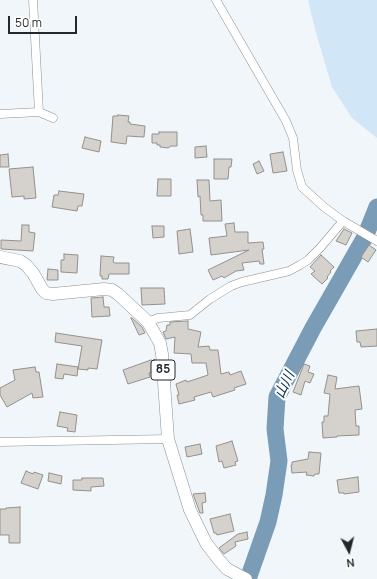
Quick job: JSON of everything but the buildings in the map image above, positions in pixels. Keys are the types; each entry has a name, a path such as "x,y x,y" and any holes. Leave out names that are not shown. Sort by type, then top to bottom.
{"main road":[{"name":"85","path":"0,257 20,261 26,265 46,293 53,294 104,289 112,290 148,322 160,343 168,439 190,510 206,543 219,560 227,569 243,577"}],"street":[{"path":"33,0 39,112"},
{"path":"216,0 288,127 293,138 297,170 302,187 324,207 343,221 377,241"},
{"path":"0,114 39,112 53,118"},
{"path":"148,322 158,318 190,315 210,299 231,286 289,271 308,260 343,221"},
{"path":"0,442 168,439"}],"shaded area":[{"path":"308,0 377,0 377,138 352,118 332,87"}],"waterway":[{"name":"山川","path":"248,579 268,522 274,495 279,461 275,429 277,397 313,328 365,237 377,207"}]}
